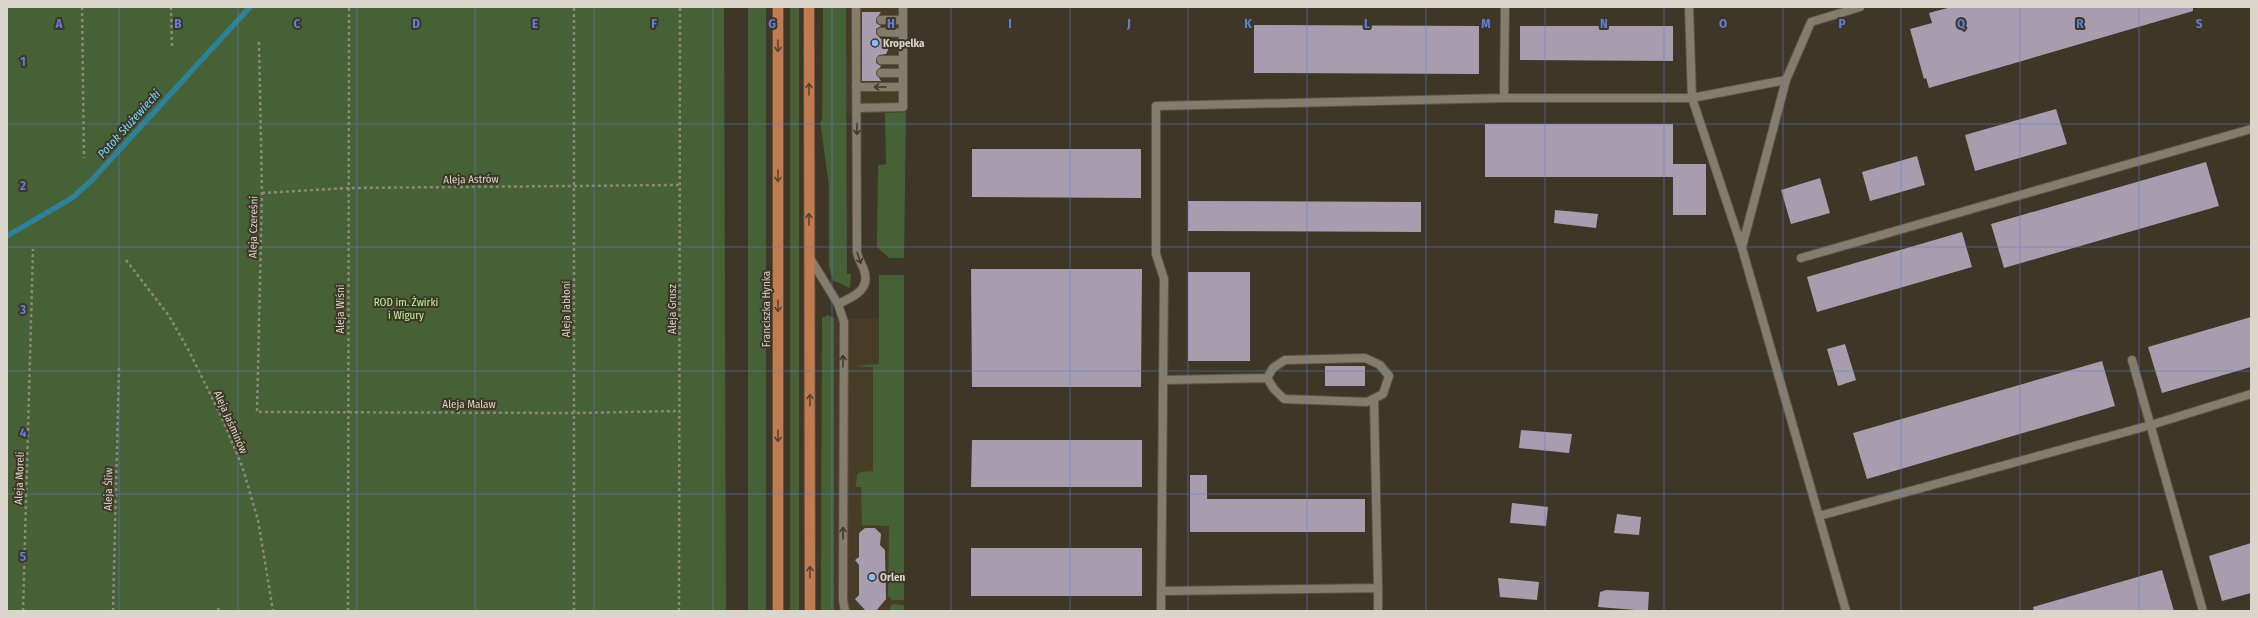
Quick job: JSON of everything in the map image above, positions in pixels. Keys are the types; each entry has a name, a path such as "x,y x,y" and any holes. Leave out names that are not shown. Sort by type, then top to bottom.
{"main road":[{"name":"Franciszka Hynka","path":"778,7 778,611"},
{"path":"810,7 810,611"}],"lane":[{"path":"838,304 860,292 865,286 865,275 857,252 856,87 859,73 859,20 856,7"},
{"path":"857,108 903,107 903,7"},
{"path":"1504,7 1504,98"},
{"path":"1689,7 1692,98 1742,248 1846,611"},
{"path":"1742,248 1786,80 1811,22 1860,7"},
{"path":"881,20 903,20"},
{"path":"881,32 903,32"},
{"path":"881,60 903,60"},
{"path":"881,73 903,73"},
{"path":"1161,611 1164,279 1156,254 1156,106 1504,98 1692,98 1786,80"},
{"path":"856,87 903,87"},
{"path":"1801,258 2251,129"},
{"path":"810,258 838,304 844,322 843,600 845,611"},
{"path":"1365,358 1380,365 1389,376 1383,394 1367,402 1284,399 1274,389 1267,378 1273,368 1285,360 1365,358"},
{"path":"2132,360 2203,611"},
{"path":"1164,380 1267,378"},
{"path":"1819,516 2151,425 2251,394"},
{"path":"1374,399 1378,611"},
{"path":"1162,591 1378,588"}],"path":[{"path":"82,7 84,158"},
{"path":"172,7 172,46"},
{"name":"Aleja Wiśni","path":"348,7 348,611"},
{"name":"Aleja Jabłoni","path":"574,7 574,611"},
{"name":"Aleja Grusz","path":"679,611 680,7"},
{"name":"Aleja Czereśni","path":"257,412 262,193 259,42"},
{"name":"Aleja Astrów","path":"262,193 348,188 680,185"},
{"name":"Aleja Moreli","path":"23,611 33,249"},
{"name":"Aleja Jaśminów","path":"126,260 169,316 221,416 242,466 258,520 274,611"},
{"name":"Aleja Śliw","path":"114,611 119,367"},
{"name":"Aleja Malaw","path":"257,412 348,411 574,413 680,411"},
{"path":"218,611 219,605"}],"shaded area":[{"path":"846,7 906,7 906,112 847,114"},
{"path":"822,318 904,319 904,611 821,611"}],"green space":[{"name":"ROD im. Żwirki i Wigury","path":"7,7 724,7 726,611 7,611"},
{"path":"748,7 766,7 766,611 748,611"},
{"path":"790,7 799,7 799,611 790,611"},
{"path":"823,7 846,7 847,274 851,274 850,288 833,280 829,267 829,186 820,121 822,121"},
{"path":"906,112 904,258 889,258 877,247 878,165 886,164 885,113"},
{"path":"879,275 904,275 904,600 892,600 888,596 889,526 862,525 861,487 856,487 857,474 861,472 873,471 873,367 854,366 879,364"},
{"path":"828,315 834,318 834,611 821,611 822,318"},
{"path":"893,604 904,605 904,611 890,611 890,607"}],"building":[{"path":"1951,7 2193,7 2193,11 1929,88 1926,78 1924,79 1910,29 1932,23 1929,13"},
{"name":"Kropelka","path":"862,12 881,12 876,20 876,23 881,26 876,29 876,34 881,39 889,39 889,48 886,54 879,55 876,60 876,63 881,66 876,73 881,81 862,81"},
{"path":"1254,25 1479,26 1479,74 1254,73"},
{"path":"1520,26 1673,26 1673,61 1520,60"},
{"path":"2056,109 2067,144 1975,171 1965,135"},
{"path":"1485,124 1673,124 1673,164 1706,164 1706,215 1673,215 1673,177 1485,177"},
{"path":"972,149 1141,149 1141,198 972,197"},
{"path":"1917,156 1925,185 1870,201 1862,172"},
{"path":"2206,162 2219,206 2004,268 1991,224"},
{"path":"1820,178 1830,213 1791,224 1781,190"},
{"path":"1188,201 1421,202 1421,232 1188,231"},
{"path":"1555,210 1598,214 1596,228 1554,223"},
{"path":"1962,232 1972,267 1817,312 1807,277"},
{"path":"971,269 1142,269 1141,387 972,387"},
{"path":"1188,272 1250,272 1250,361 1188,361"},
{"path":"2251,317 2251,367 2162,393 2148,347"},
{"path":"1845,344 1856,380 1838,386 1827,349"},
{"path":"2102,361 2115,406 1867,479 1853,433"},
{"path":"1325,366 1365,366 1365,386 1325,386"},
{"path":"1521,430 1572,434 1569,453 1519,448"},
{"path":"972,440 1142,440 1142,487 971,487"},
{"path":"1190,475 1207,475 1207,499 1365,499 1365,532 1190,532"},
{"path":"1512,503 1548,507 1546,526 1510,523"},
{"path":"1617,514 1641,517 1639,535 1614,533"},
{"name":"Orlen","path":"865,528 875,528 881,534 880,545 885,550 886,599 876,611 865,610 855,599 859,595 859,565 855,560 859,557 859,533"},
{"path":"2251,543 2251,593 2222,601 2209,556"},
{"path":"971,548 1142,548 1142,596 971,596"},
{"path":"2162,570 2174,611 2034,611 2033,607"},
{"path":"1498,578 1539,582 1537,600 1500,597"},
{"path":"1606,590 1649,592 1648,611 1598,607 1600,592"}],"waterway":[{"name":"Potok Służewiecki","path":"7,236 72,198 91,181 250,7"}],"place":[{"name":"Kropelka","path":"875,43"},
{"name":"Orlen","path":"872,577"}]}
